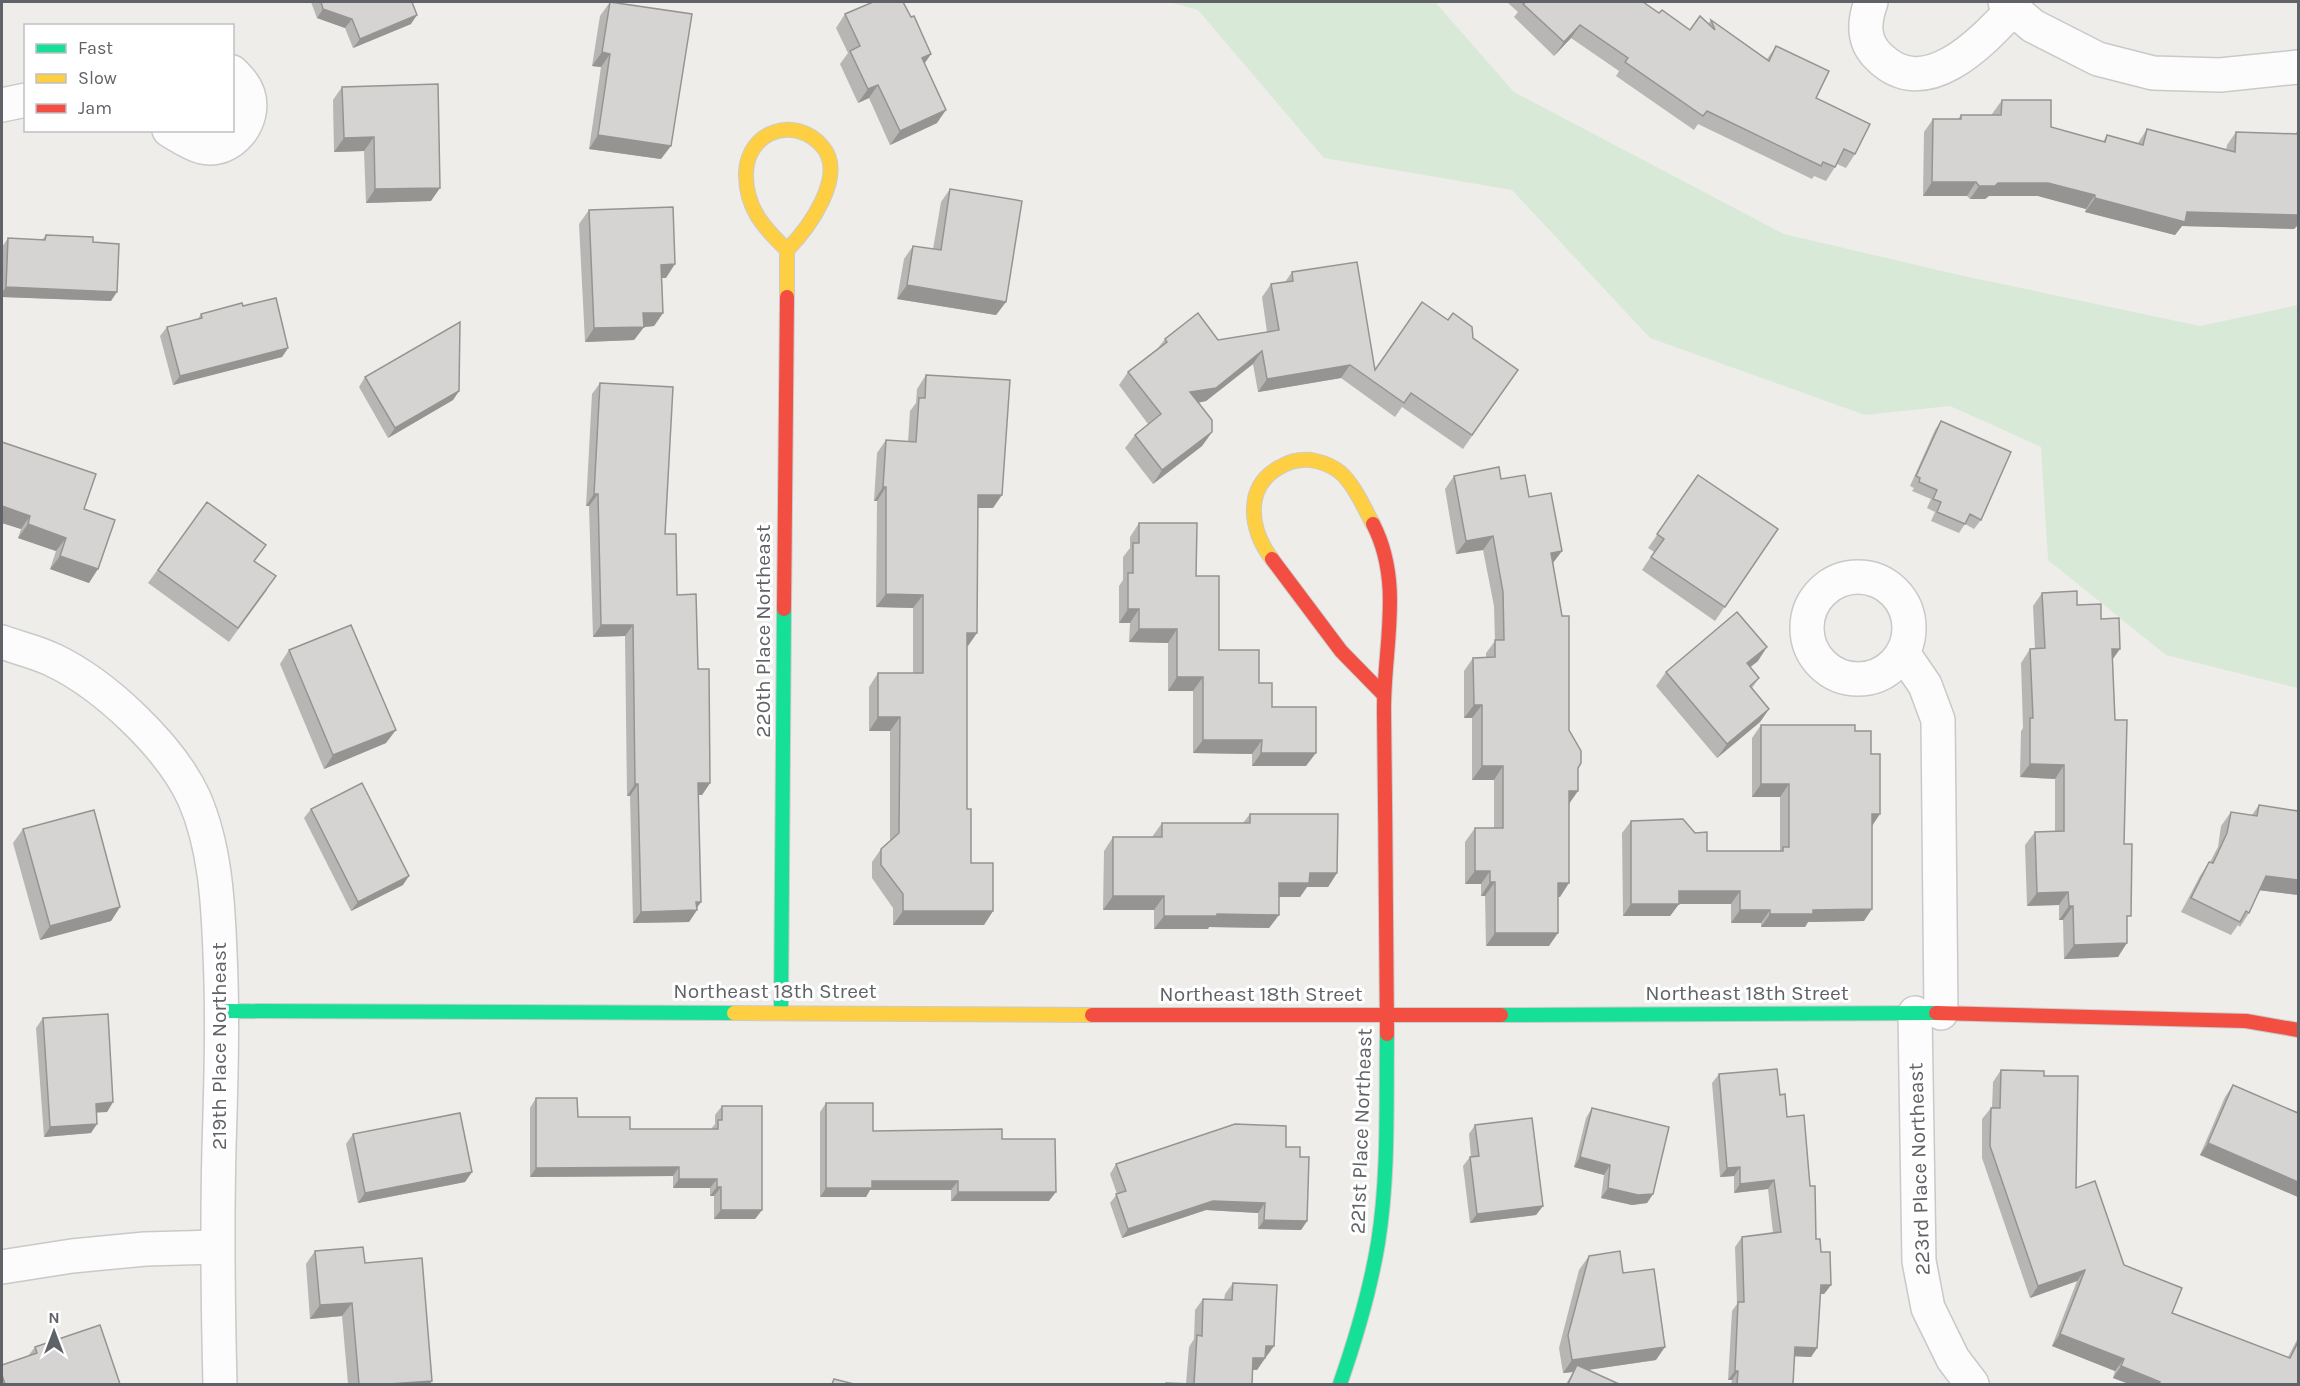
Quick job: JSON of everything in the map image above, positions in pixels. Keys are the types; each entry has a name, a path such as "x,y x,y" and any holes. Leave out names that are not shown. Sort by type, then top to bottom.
{"street":[{"path":"1871,2 1865,17 1866,36 1874,52 1889,67 1906,75 1930,72 1955,61 1992,31 2009,5 2033,26 2098,59 2153,73 2220,75 2298,67"},
{"path":"173,132 202,147 215,147 228,143 238,135 246,124 250,111 249,96 243,82 234,74"},
{"path":"2,105 24,100"},
{"path":"788,128 802,131 815,138 825,149 830,163 831,178 812,222 787,250 758,219 749,198 745,177 746,162 751,149 760,138 773,131 788,128"},
{"name":"220th Place Northeast","path":"781,1012 787,250"},
{"name":"221st Place Northeast","path":"1340,1384 1360,1329 1378,1241 1384,1149 1387,1016 1384,695 1391,635 1392,599 1381,541 1343,475 1331,466 1316,461 1300,460 1285,464 1272,472 1260,484 1254,499 1252,516 1255,532 1341,651 1384,695"},
{"name":"219th Place Northeast","path":"2,642 53,660 95,686 164,751 183,777 202,819 214,870 223,1011 217,1247 220,1384"},
{"name":"223rd Place Northeast","path":"1903,653 1925,685 1938,720 1919,1261 1928,1308 1953,1359 1971,1384"},
{"name":"Northeast 18th Street","path":"223,1011 1387,1016 1928,1013 2246,1021 2298,1030"},
{"path":"2,1267 72,1256 145,1249 217,1247"}],"green space":[{"path":"1169,2 1435,2 1514,92 1784,234 1959,275 2200,326 2298,305 2298,688 2166,655 2048,560 2041,447 1950,406 1865,415 1650,338 1512,190 1324,158 1198,10"}],"building":[{"path":"321,2 412,2 417,15 360,39 352,19 323,9"},
{"path":"610,2 692,14 671,146 598,135 610,54 602,52"},
{"path":"873,2 903,2 911,17 914,16 931,54 922,58 946,110 900,131 878,85 868,89 850,51 860,46 845,14"},
{"path":"1526,2 1643,2 1659,13 1662,10 1690,30 1700,16 1715,30 1711,20 1769,61 1776,46 1829,71 1816,98 1870,124 1855,154 1844,149 1835,167 1823,162 1821,166 1707,111 1703,116 1625,62 1628,58 1580,25 1564,42 1523,4"},
{"path":"438,84 440,188 375,189 374,137 344,138 342,87"},
{"path":"2002,100 2051,100 2051,127 2105,142 2107,135 2143,145 2147,129 2235,152 2236,132 2298,134 2298,215 2187,212 2185,222 2048,183 1998,183 1995,186 1979,186 1976,182 1932,182 1933,119 1961,119 1961,115 2001,115"},
{"path":"950,189 1022,201 1006,302 907,285 913,246 941,250"},
{"path":"673,207 675,264 661,265 663,313 643,313 644,327 594,328 589,210"},
{"path":"46,235 93,237 93,242 119,244 117,292 6,287 8,238 45,240"},
{"path":"1357,262 1375,370 1422,302 1448,320 1453,313 1472,327 1473,338 1518,370 1472,435 1411,393 1404,403 1350,365 1267,379 1262,351 1216,388 1190,392 1212,420 1212,432 1162,470 1135,435 1161,414 1128,372 1167,342 1165,339 1198,313 1218,340 1279,330 1271,284 1293,281 1292,272"},
{"path":"276,298 288,348 180,376 167,327 202,318 201,314 242,303 243,306"},
{"path":"460,322 459,391 395,428 365,377"},
{"path":"926,375 1010,380 1002,495 978,495 977,633 967,633 967,809 971,809 971,863 993,863 993,911 903,911 903,894 881,865 881,849 899,833 900,717 878,717 878,673 923,673 923,595 886,594 886,487 883,487 886,440 916,442 919,398 925,398"},
{"path":"600,383 673,387 665,534 676,534 677,595 696,594 698,669 709,669 710,783 698,783 701,902 696,902 697,910 641,912 638,784 635,784 633,625 601,625 598,494 594,494"},
{"path":"1941,421 2011,452 1981,520 1970,514 1965,524 1937,512 1941,502 1933,499 1937,490 1919,482 1920,478 1916,476"},
{"path":"2,442 96,474 84,509 115,520 98,569 60,556 66,538 28,524 30,516 2,506"},
{"path":"1499,467 1501,479 1525,475 1529,497 1551,493 1562,551 1551,553 1562,616 1569,616 1569,730 1581,751 1581,763 1578,768 1578,791 1569,791 1569,883 1558,883 1558,933 1495,933 1495,882 1490,882 1490,871 1475,871 1475,828 1503,828 1503,766 1482,766 1482,705 1474,705 1473,658 1495,657 1495,640 1504,640 1503,592 1493,536 1466,541 1454,476"},
{"path":"1698,475 1778,529 1725,607 1651,557 1664,539 1657,534"},
{"path":"207,502 266,545 254,561 276,576 238,628 158,570"},
{"path":"1139,523 1197,523 1196,576 1219,576 1219,650 1259,650 1259,683 1272,683 1272,707 1316,707 1316,753 1261,753 1262,740 1203,740 1203,677 1177,677 1177,629 1139,629 1139,609 1128,609 1128,573 1133,573 1133,543 1139,543"},
{"path":"2077,591 2077,605 2101,604 2101,619 2119,618 2120,649 2112,649 2115,720 2127,720 2124,844 2132,844 2131,916 2127,916 2127,943 2074,945 2073,906 2069,906 2068,892 2037,893 2035,832 2064,831 2064,765 2030,764 2030,718 2033,718 2030,649 2045,648 2042,593"},
{"path":"1737,612 1767,647 1747,663 1759,678 1750,686 1769,709 1727,744 1666,672"},
{"path":"351,625 396,730 333,755 289,650"},
{"path":"1761,725 1855,725 1855,731 1871,731 1871,754 1880,754 1880,814 1872,814 1872,909 1813,910 1813,914 1770,914 1770,910 1740,910 1740,891 1679,891 1679,904 1631,904 1631,821 1683,819 1695,833 1707,832 1707,851 1783,851 1783,847 1789,847 1789,784 1761,784"},
{"path":"362,783 409,876 358,902 311,809"},
{"path":"2259,805 2298,811 2298,880 2266,876 2249,913 2246,911 2240,922 2191,898 2209,862 2213,863 2227,833 2231,812 2257,816"},
{"path":"94,810 120,907 50,926 23,829"},
{"path":"1250,814 1338,814 1337,873 1310,873 1309,883 1279,883 1279,915 1164,916 1164,896 1113,896 1113,837 1162,837 1162,823 1250,823"},
{"path":"108,1014 113,1102 96,1104 97,1124 50,1127 43,1018"},
{"path":"1777,1069 1780,1095 1785,1094 1787,1117 1804,1115 1810,1186 1815,1186 1816,1239 1820,1239 1821,1252 1830,1252 1831,1285 1821,1285 1817,1348 1795,1347 1793,1384 1737,1384 1738,1371 1735,1371 1738,1302 1744,1302 1742,1237 1781,1232 1774,1180 1740,1184 1740,1167 1727,1168 1719,1074"},
{"path":"2001,1070 2044,1071 2044,1076 2078,1076 2076,1188 2095,1181 2124,1265 2182,1288 2172,1313 2290,1358 2298,1342 2298,1384 2159,1384 2160,1382 2121,1366 2124,1359 2060,1334 2085,1270 2038,1286 1990,1146 1991,1108 2000,1108"},
{"path":"2233,1085 2298,1113 2298,1182 2208,1143"},
{"path":"536,1098 577,1098 578,1117 630,1117 630,1129 718,1129 718,1120 722,1120 722,1106 762,1106 762,1210 721,1210 721,1187 717,1187 717,1179 679,1179 679,1167 536,1168"},
{"path":"826,1103 873,1103 873,1131 1002,1129 1002,1139 1055,1139 1056,1192 958,1192 958,1181 872,1181 872,1188 826,1188"},
{"path":"1592,1108 1669,1127 1653,1194 1638,1195 1608,1188 1610,1165 1580,1157"},
{"path":"460,1113 472,1172 365,1193 353,1134"},
{"path":"1532,1118 1543,1206 1477,1214 1470,1157 1479,1156 1475,1125"},
{"path":"1235,1124 1286,1126 1286,1147 1300,1147 1300,1157 1309,1157 1307,1221 1264,1220 1265,1203 1213,1201 1128,1229 1116,1194 1126,1191 1116,1164"},
{"path":"363,1247 365,1263 422,1258 432,1381 359,1384 352,1303 320,1305 315,1251"},
{"path":"1620,1251 1623,1273 1654,1269 1665,1347 1572,1360 1568,1335 1589,1256"},
{"path":"1233,1283 1277,1285 1274,1346 1266,1346 1265,1358 1253,1358 1252,1384 1194,1384 1197,1335 1202,1336 1203,1299 1232,1300"},
{"path":"100,1325 120,1384 5,1384 2,1365 37,1353 35,1347"},
{"path":"1577,1365 1619,1384 1568,1384"},
{"path":"834,1379 854,1384 832,1384"}],"traffic: fast":[{"path":"781,1012 784,609"},
{"path":"223,1011 734,1013"},
{"path":"1501,1015 1936,1013"},
{"path":"1340,1384 1367,1297 1382,1217 1386,1138 1387,1034"}],"traffic: slow":[{"path":"787,250 757,216 746,184 746,172 755,146 775,132 787,130 799,131 822,146 829,158 830,172 828,186 814,216 787,250 787,297"},
{"path":"1272,559 1255,522 1255,497 1268,476 1291,462 1311,460 1338,471 1355,491 1373,524"},
{"path":"734,1013 1092,1015"}],"traffic: jam":[{"path":"784,609 787,297"},
{"path":"1373,524 1388,570 1390,593 1384,713 1387,1034"},
{"path":"1272,559 1341,651 1384,695"},
{"path":"1936,1013 2246,1021 2298,1030"},
{"path":"1092,1015 1501,1015"}]}
